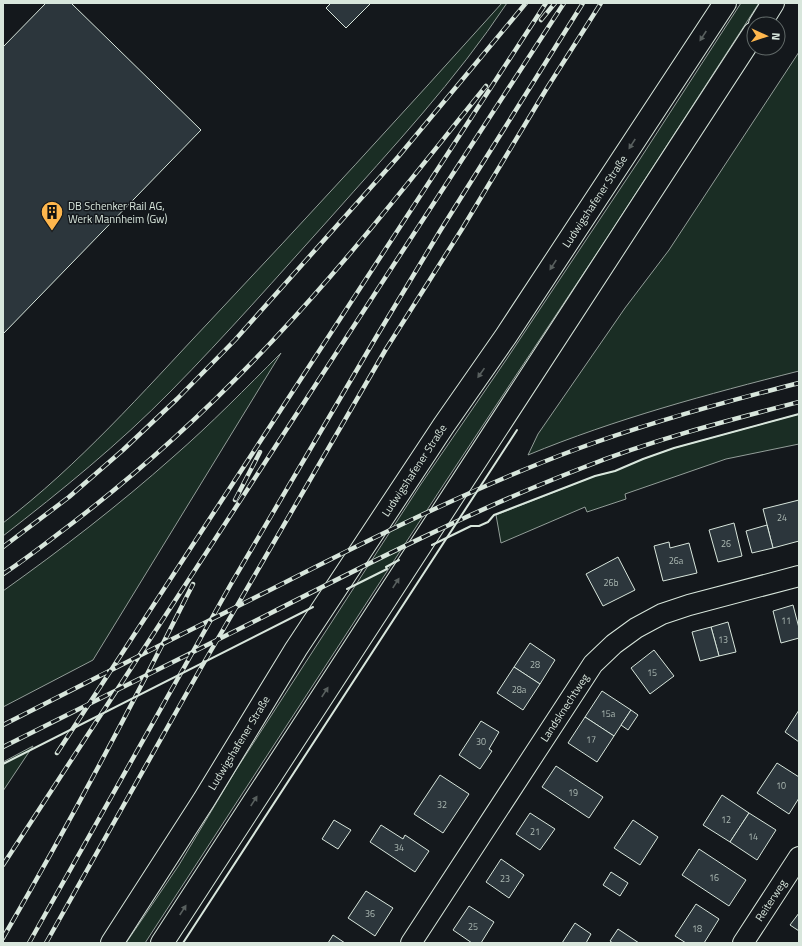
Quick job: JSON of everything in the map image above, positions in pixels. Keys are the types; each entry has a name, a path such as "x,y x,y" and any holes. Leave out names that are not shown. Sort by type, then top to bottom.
{"main road":[{"name":"Ludwigshafener Straße","path":"112,943 204,800 296,649 444,425 511,330 725,3"},
{"path":"765,16 773,3"},
{"path":"162,943 746,45"}],"street":[{"name":"Landsknechtweg","path":"411,943 593,664 614,644 636,628 662,614 799,576"},
{"name":"Reiterweg","path":"743,943 799,857"}],"green space":[{"path":"502,3 507,3 467,59 423,113 212,348 131,430 68,484 3,536 3,523 58,477 135,401 319,204"},
{"path":"741,3 759,3 751,16 746,16 746,23 607,238 444,484 145,943 126,943 179,865 236,770 421,484 640,159"},
{"path":"799,52 799,371 662,408 594,430 528,455 538,434 625,308 669,250"},
{"path":"281,353 93,660 3,707 3,591 90,526 153,475 215,419"},
{"path":"799,414 799,444 726,459 625,494 626,499 587,512 585,507 501,543 496,515 595,476 615,471 674,448"},
{"path":"33,746 3,791 3,762"}],"building":[{"name":"DB Schenker Rail AG, Werk Mannheim (Gw)","path":"46,3 71,3 201,130 3,334 3,47"},
{"path":"331,3 371,3 346,28 326,8"},
{"path":"799,500 799,541 773,548 763,509"},
{"path":"734,523 742,556 718,562 709,530"},
{"path":"767,525 773,548 752,553 746,531"},
{"path":"669,542 670,548 689,543 697,573 663,581 654,546"},
{"path":"618,557 635,590 603,606 586,574"},
{"path":"793,605 799,628 799,638 781,643 773,611"},
{"path":"728,622 736,652 719,656 711,627"},
{"path":"711,627 719,656 700,661 692,632"},
{"path":"530,643 555,660 540,684 514,667"},
{"path":"654,650 674,676 650,694 631,668"},
{"path":"514,667 540,684 523,710 497,693"},
{"path":"602,691 631,710 614,736 585,717"},
{"path":"631,710 638,715 628,730 621,725"},
{"path":"799,710 799,742 785,732"},
{"path":"585,717 614,736 597,762 568,743"},
{"path":"481,721 499,732 489,749 492,751 480,769 459,755"},
{"path":"777,763 799,777 799,798 789,814 757,793"},
{"path":"556,766 603,797 589,818 542,787"},
{"path":"440,775 469,794 443,833 414,814"},
{"path":"722,795 749,813 730,842 703,825"},
{"path":"530,813 555,829 540,850 516,834"},
{"path":"749,813 776,830 757,860 730,842"},
{"path":"334,820 351,830 338,849 322,839"},
{"path":"633,820 658,837 640,865 614,848"},
{"path":"381,825 403,839 405,835 429,851 415,872 370,842"},
{"path":"699,849 746,880 729,906 682,875"},
{"path":"501,859 524,875 509,898 486,882"},
{"path":"611,872 628,883 620,896 603,885"},
{"path":"366,891 393,908 375,936 348,918"},
{"path":"696,904 719,919 704,943 686,943 675,936"},
{"path":"469,906 494,922 481,943 472,943 453,930"},
{"path":"799,913 799,931 790,925"},
{"path":"575,923 591,934 586,943 562,943"},
{"path":"618,929 639,943 613,943 610,941"},
{"path":"333,935 345,943 328,943"}],"railway":[{"path":"3,547 69,497 123,450 177,399 235,340 398,157 526,3"},
{"path":"57,753 546,3"},
{"path":"541,20 555,3"},
{"path":"3,865 564,3"},
{"path":"29,943 231,584 375,339 440,231 583,3"},
{"path":"46,943 202,666 386,349 462,229 547,88 601,3"},
{"path":"3,574 62,531 119,486 200,414 252,362 304,306 384,213 486,86"},
{"path":"3,725 347,551 423,514 499,480 577,449 632,430 715,405 799,383"},
{"path":"3,747 382,557 501,501 608,458 662,440 799,402"},
{"path":"235,500 260,452"},
{"path":"3,938 53,851 101,762 193,584"}],"wall":[{"path":"432,545 471,526 479,526 488,522 494,515 595,476 615,471 674,448 799,414"},
{"path":"183,943 517,430"},
{"path":"347,589 387,569 386,567 399,560"},
{"path":"3,764 313,607"}],"place":[{"name":"DB Schenker Rail AG, Werk Mannheim (Gw)","path":"52,232"}]}
